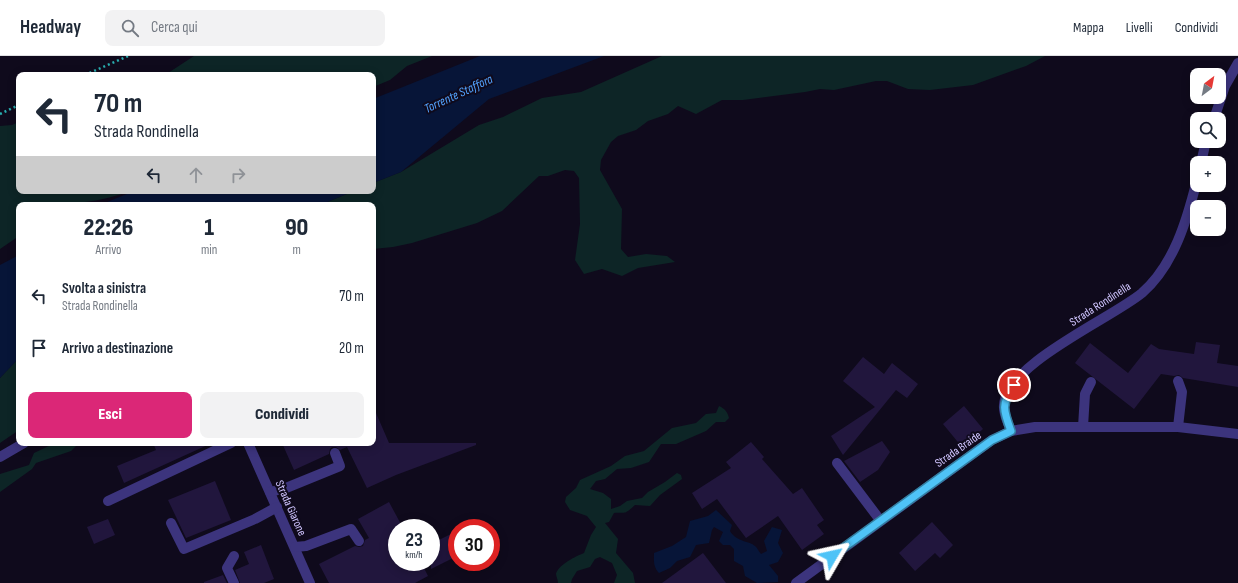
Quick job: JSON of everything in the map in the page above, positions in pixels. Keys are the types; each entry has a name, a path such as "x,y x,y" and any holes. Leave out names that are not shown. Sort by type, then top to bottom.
{"street":[{"path":"1216,112 1225,86 1238,63"},
{"name":"Strada Rondinella","path":"1011,431 1004,414 1004,404 1006,396 1021,374 1046,354 1142,293 1166,264 1178,241 1193,192"},
{"path":"1178,381 1182,392 1178,427"},
{"path":"1084,427 1085,394 1091,382"},
{"name":"Strada Braide","path":"796,583 880,520 992,440 1011,431 1035,427 1178,427 1238,434"},
{"path":"0,457 19,446"},
{"path":"108,501 224,446"},
{"name":"Strada Giarone","path":"249,446 310,583"},
{"path":"270,492 286,488 340,466 335,453"},
{"path":"837,462 880,520"},
{"path":"171,523 184,549 255,519 277,507"},
{"path":"295,547 306,546 351,529 359,541"},
{"path":"234,556 227,568 234,583"}],"path":[{"path":"92,72 128,56"},
{"path":"0,114 16,106"}],"green space":[{"path":"194,56 432,56 407,66 390,80 376,86 376,72 170,72"},
{"path":"662,56 1045,56 1026,66 973,85 930,90 908,89 887,81 876,81 834,90 820,89 743,100 722,100 696,114 678,106 668,114 648,121 636,130 618,136 611,142 601,160 600,170 622,209 621,249 628,257 646,254 667,256 675,262 638,268 622,276 602,269 584,274 575,260 580,224 579,178 574,171 565,170 548,176 539,176 502,211 477,223 412,243 393,247 376,249 376,202 327,202 347,194 376,194 376,182 401,172 479,125 503,117 542,98 581,92"},
{"path":"16,123 16,194 122,194 89,202 16,202 16,238 0,249 0,126"},
{"path":"16,361 16,432 0,443 0,378"},
{"path":"719,406 726,410 729,418 725,422 716,422 706,431 676,444 661,444 649,462 631,468 617,469 605,479 596,481 590,489 603,493 611,499 611,509 620,506 627,501 642,498 648,492 677,473 681,475 682,479 660,495 650,506 635,505 625,512 614,513 609,522 605,523 618,539 616,553 633,573 635,583 614,583 617,575 612,563 600,557 595,559 590,567 577,571 571,583 558,583 556,574 557,571 568,561 584,553 596,527 587,516 570,510 565,502 566,497 576,488 580,480 611,466 625,456 644,451 672,428 696,423 706,414 716,413"},
{"path":"49,446 76,446 71,451 36,463 32,469 0,492 0,474 29,465 34,453"}],"water":[{"name":"Torrente Staffora","path":"480,56 604,56 489,99 401,172 376,182 376,98"},
{"path":"127,194 347,194 327,202 107,202"},
{"path":"16,257 16,361 0,378 0,265"},
{"path":"716,510 732,525 730,531 733,535 753,544 761,554 767,551 764,541 772,527 782,530 778,543 783,553 778,562 769,565 778,576 778,582 757,583 745,576 743,566 734,561 734,549 730,545 723,545 719,541 723,532 714,527 709,543 696,545 690,557 677,561 670,568 659,573 655,566 654,553 672,546 686,537 690,521 708,516"}],"building":[{"path":"1196,342 1220,345 1217,363 1238,366 1238,387 1183,378 1179,375 1174,376 1161,374 1134,409 1075,363 1090,343 1128,373 1151,344 1159,349 1194,354"},
{"path":"863,357 884,374 892,363 918,384 907,398 896,390 843,455 831,436 875,407 843,381"},
{"path":"964,406 983,429 962,447 943,424"},
{"path":"376,413 389,443 476,443 476,445 396,475 367,488 347,447 340,450 336,447 332,447 329,454 294,470 283,446 376,446"},
{"path":"882,441 890,452 878,470 860,482 844,461"},
{"path":"751,442 764,457 762,459 793,494 802,488 824,520 817,525 824,534 802,550 778,516 746,538 717,499 702,509 692,493 731,468 726,462"},
{"path":"154,446 205,446 124,483 117,466 156,450"},
{"path":"215,481 231,520 186,538 168,500"},
{"path":"389,502 398,519 388,519 388,571 426,571 428,576 415,583 329,583 319,564 355,546 363,546 365,540 369,538 358,519"},
{"path":"108,519 115,535 94,544 87,527"},
{"path":"932,522 953,545 940,558 935,553 915,571 899,553"},
{"path":"448,536 448,560 440,564 440,540"},
{"path":"261,545 274,579 264,583 240,583 235,570 249,564 244,552"},
{"path":"703,553 726,583 662,583"},
{"path":"223,575 227,583 204,583 204,582"}],"route":[{"path":"832,556 992,440 1011,431 1004,414 1004,404 1006,396 1014,385"}]}
